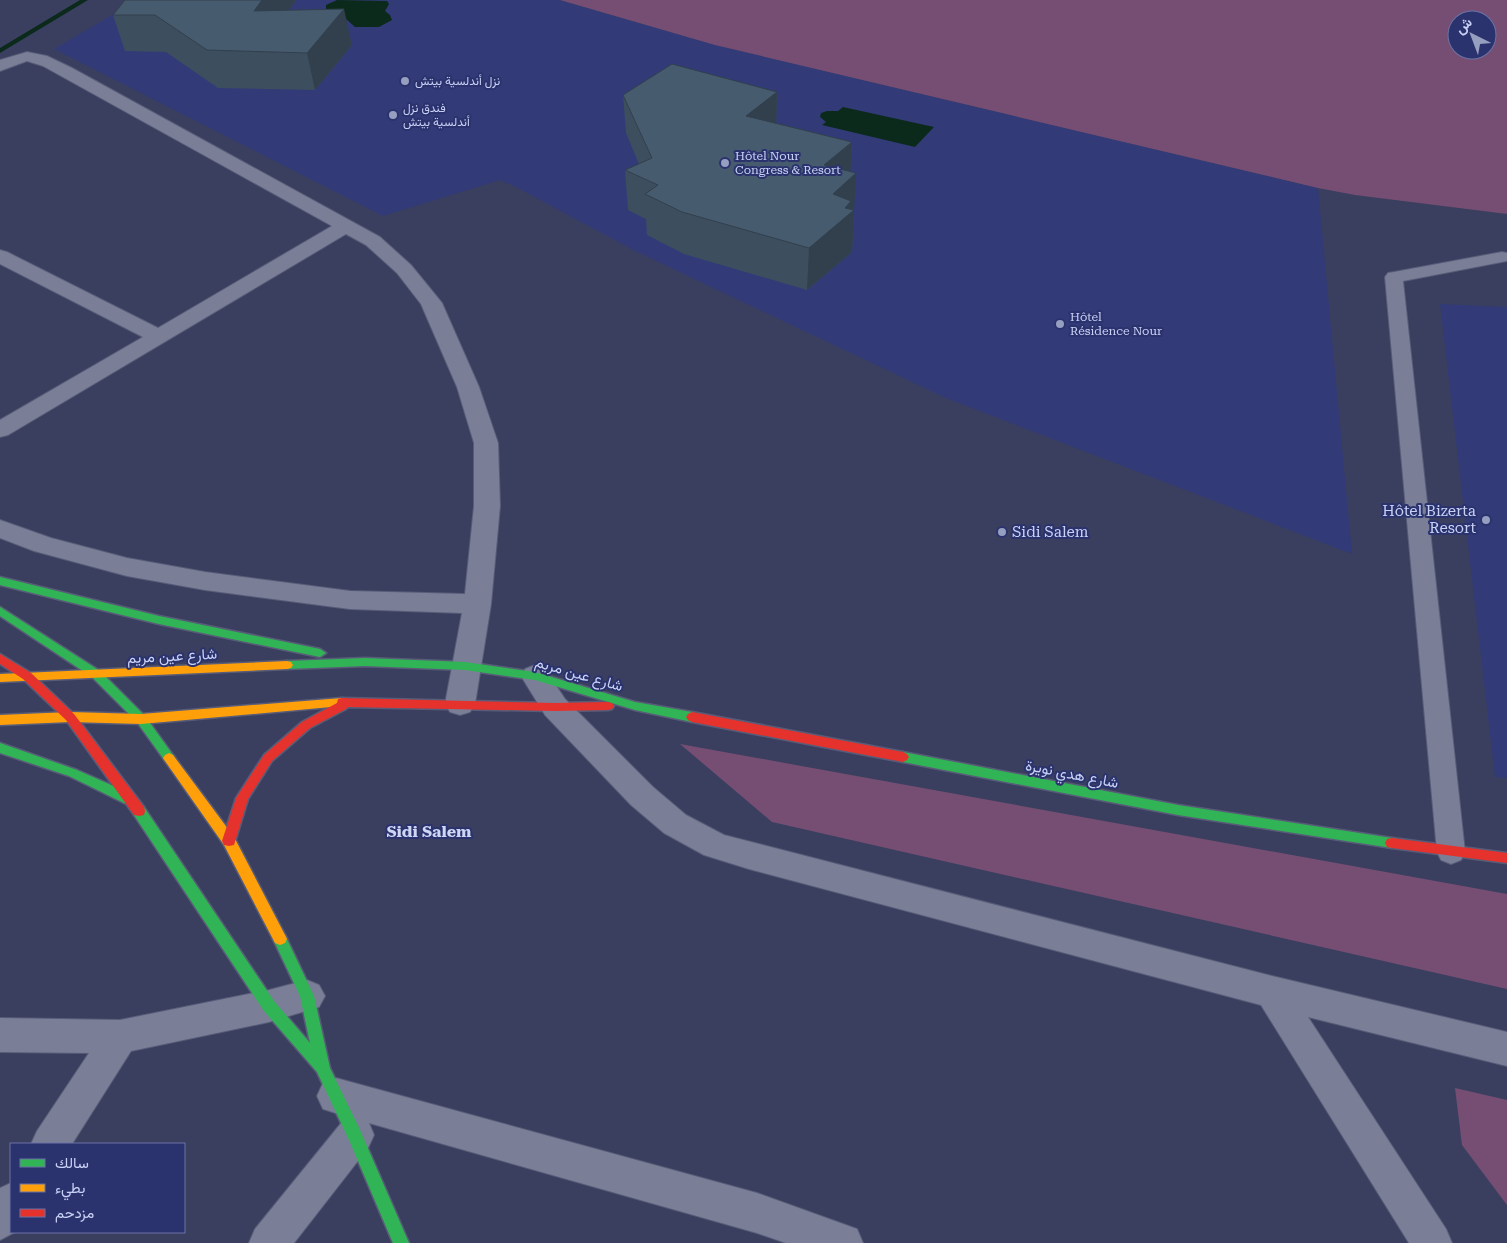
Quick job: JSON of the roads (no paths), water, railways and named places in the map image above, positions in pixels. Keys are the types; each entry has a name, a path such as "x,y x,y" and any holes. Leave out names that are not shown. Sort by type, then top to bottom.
{"main road":[{"path":"0,581 235,638 365,662"},
{"path":"0,611 96,674 141,718 229,841 267,912 307,996 329,1082 355,1135 401,1243"},
{"path":"0,658 26,676 70,717 131,800 269,1006 329,1082"},
{"name":"شارع عين مريم","path":"0,678 365,662 465,666 535,676 634,706"},
{"path":"229,841 242,798 268,758 306,726 350,701"},
{"name":"شارع عين مريم","path":"0,720 70,717 141,718 350,701 555,707 634,706"},
{"name":"شارع هدي نويرة","path":"634,706 1178,810 1451,852 1507,858"},
{"path":"0,748 74,773 131,800"}],"street":[{"path":"0,66 15,58 30,56 66,71 373,241 404,269 431,303 468,387 486,443 487,506 477,604 460,704"},
{"path":"0,430 346,226"},
{"path":"0,256 158,336"},
{"path":"0,528 43,545 118,565 205,581 350,600 477,604"},
{"path":"535,676 555,707 642,796 675,824 715,846 1272,992 1507,1049"},
{"path":"1272,992 1432,1243"},
{"path":"0,1035 120,1037 269,1006 307,996"},
{"path":"51,1143 120,1037"},
{"path":"329,1082 757,1213 843,1243"},
{"path":"269,1243 355,1135"},
{"path":"0,1220 10,1205"}],"lane":[{"path":"1451,852 1394,277 1502,257"}],"waterway":[{"path":"0,51 85,0"}],"place":[{"name":"نزل أندلسية بيتش","path":"405,81"},
{"name":"فندق نزل أندلسية بيتش","path":"393,115"},
{"name":"Hôtel Nour Congress & Resort","path":"725,163"},
{"name":"Hôtel Résidence Nour","path":"1060,324"},
{"name":"Hôtel Bizerta Resort","path":"1486,520"},
{"name":"Sidi Salem","path":"1002,532"}],"district":[{"name":"Sidi Salem","path":"429,831"}]}
